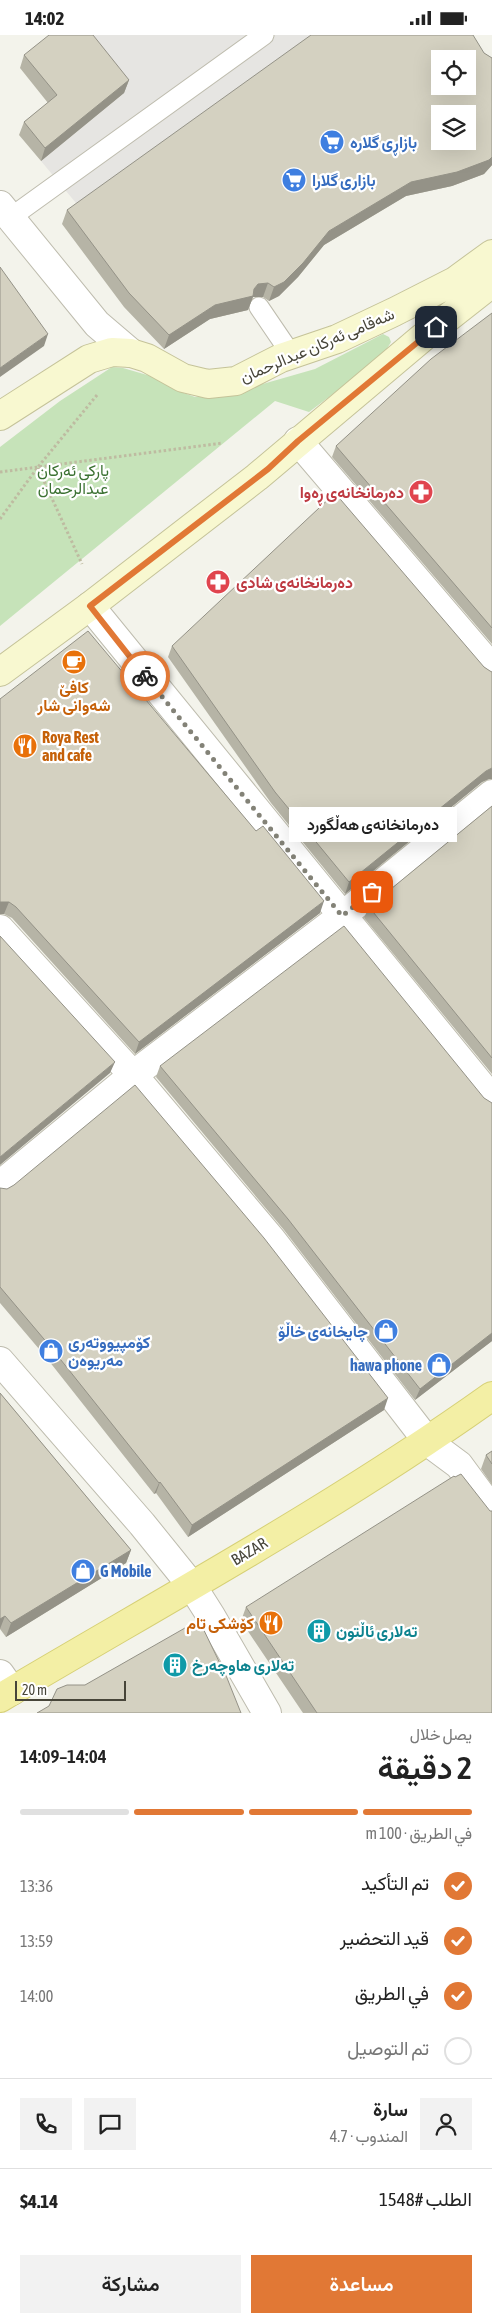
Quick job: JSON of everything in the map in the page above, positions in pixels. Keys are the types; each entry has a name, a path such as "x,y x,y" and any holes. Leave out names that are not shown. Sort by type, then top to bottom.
{"main road":[{"name":"BAZAR","path":"4,1688 192,1586 428,1441 492,1396"}],"street":[{"path":"3,216 97,324 131,353"},
{"name":"شەقامی ئەرکان عبدالرحمان","path":"0,415 90,359 112,352 131,353 148,358 183,378 208,384 236,381 291,354 338,339 394,312 455,281 492,254"},
{"path":"0,672 90,606 262,473 422,338 492,283"},
{"path":"394,312 422,338"},
{"path":"298,441 492,668"},
{"path":"90,606 492,1099"},
{"path":"0,1185 133,1075 342,916 492,794"},
{"path":"0,929 133,1075 272,1240 428,1441 459,1465 492,1510"},
{"path":"0,1361 142,1524 192,1586 212,1616 266,1713"}],"lane":[{"path":"3,216 264,35"},
{"path":"259,307 291,354"}],"path":[{"path":"0,519 38,467 131,353"},
{"path":"0,472 223,443"},
{"path":"38,467 82,564"}],"green space":[{"name":"پارکی ئەرکان عبدالرحمان","path":"383,334 389,337 391,342 382,357 309,412 275,401 0,626 0,447 60,401 112,367 123,368 154,377 175,390 195,397 235,392 315,369"}],"shaded area":[{"path":"79,35 324,35 81,209 41,161 124,93"}],"building":[{"path":"49,35 93,35 129,80 45,148 24,122 57,95 24,55"},
{"name":"بازاری گلارا","path":"311,35 473,35 484,53 492,58 492,157 489,160 457,172 411,182 329,231 303,263 284,282 274,287 268,283 258,284 254,289 253,296 215,305 169,335 129,293 67,210"},
{"path":"0,267 48,334 0,368"},
{"path":"492,313 492,628 336,446 431,359"},
{"path":"335,493 484,667 492,672 492,768 349,882 275,792 172,646"},
{"path":"88,631 256,831 263,826 324,901 139,1042 16,907 9,902 0,902 0,699"},
{"path":"492,806 492,1058 369,907"},
{"path":"344,926 484,1098 492,1103 492,1333 420,1389 288,1219 160,1066"},
{"path":"0,936 115,1062 0,1157"},
{"path":"135,1085 264,1238 388,1398 192,1525 160,1482 0,1287 0,1188 7,1189 14,1185"},
{"path":"0,1393 131,1550 11,1623 5,1616 0,1619"},
{"path":"492,1451 492,1464 486,1455"},
{"path":"461,1474 490,1511 492,1511 492,1713 317,1713 246,1607 454,1476"},
{"name":"تەلاری هاوچەرخ","path":"199,1620 227,1678 241,1713 37,1713 49,1706 57,1689 67,1685 85,1685"}],"way so far":[{"path":"145,676 342,916 372,892"}],"place":[{"name":"بازاڕی گلارە","path":"332,142"},
{"name":"بازاری گلارا","path":"294,180"},
{"name":"دەرمانخانەی ڕەوا","path":"421,492"},
{"name":"دەرمانخانەی شادی","path":"218,582"},
{"name":"کافێ شەوانی شار","path":"74,662"},
{"name":"Roya Rest and cafe","path":"25,746"},
{"name":"دەرمانخانەی هەڵگورد","path":"372,892"},
{"name":"چایخانەی خاڵۆ","path":"386,1331"},
{"name":"کۆمپیووتەری مەریوەن","path":"51,1351"},
{"name":"hawa phone","path":"439,1365"},
{"name":"G Mobile","path":"83,1571"},
{"name":"کۆشکی تام","path":"271,1623"},
{"name":"تەلاری ئاڵتون","path":"319,1631"},
{"name":"تەلاری هاوچەرخ","path":"175,1665"}],"route":[{"path":"145,676 108,632 90,606 268,469 298,441 436,327"}]}
